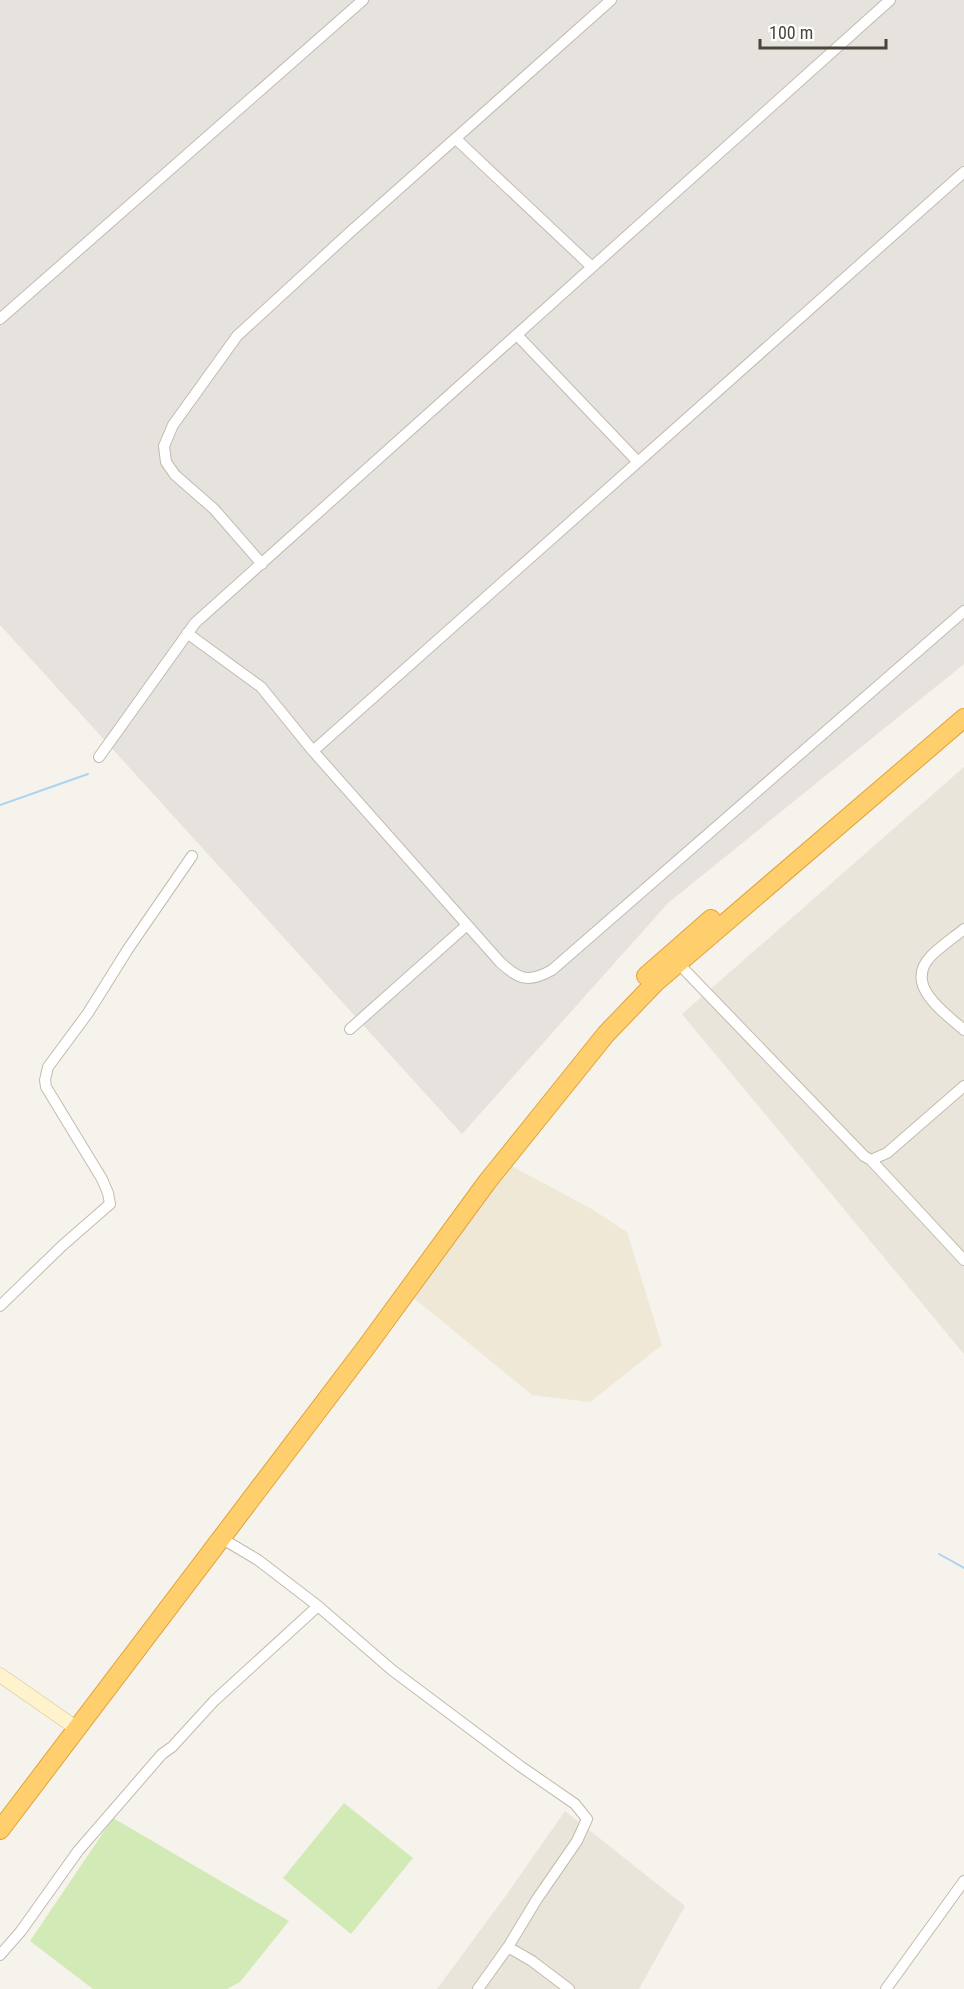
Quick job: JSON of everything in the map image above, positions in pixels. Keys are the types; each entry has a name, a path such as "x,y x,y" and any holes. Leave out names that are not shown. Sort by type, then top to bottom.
{"highway":[{"path":"0,1830 367,1346 487,1182 622,1015 674,959 964,704"},
{"path":"0,1813 530,1109 600,1024 633,988 674,959 964,718"}],"street":[{"path":"0,319 363,0"},
{"path":"262,564 214,509 175,475 163,453 168,433 237,336 610,0"},
{"path":"99,757 195,623 890,0"},
{"path":"456,139 592,267"},
{"path":"313,751 964,172"},
{"path":"517,335 638,462"},
{"path":"187,633 261,687 313,751 510,972 534,979 552,970 964,611"},
{"path":"0,1306 63,1245 110,1204 102,1179 46,1087 46,1074 52,1061 87,1013 192,856"},
{"path":"350,1029 467,925"},
{"path":"964,929 931,956 925,964 921,980 928,996 964,1030"},
{"path":"674,959 864,1156 871,1160 964,1260"},
{"path":"871,1160 887,1153 964,1086"},
{"path":"221,1538 258,1560 318,1606 401,1677 575,1804 587,1819 577,1841 478,1989"},
{"path":"0,1955 21,1931 78,1851 162,1754 172,1748 214,1701 318,1606"},
{"path":"0,1675 69,1722"},
{"path":"886,1989 964,1881"},
{"path":"508,1947 532,1961 569,1989"}],"shaded area":[{"path":"0,0 964,0 964,664 668,903 462,1134 0,625"},
{"path":"964,767 964,1354 682,1014"},
{"path":"506,1163 590,1208 627,1232 662,1345 590,1402 532,1395 409,1294"},
{"path":"565,1811 685,1906 639,1989 437,1989 507,1894"}],"green space":[{"path":"344,1803 413,1858 351,1934 283,1878"},
{"path":"113,1818 289,1921 240,1982 227,1989 93,1989 30,1941"}],"waterway":[{"path":"0,805 88,774"},
{"path":"939,1554 964,1568"}]}
